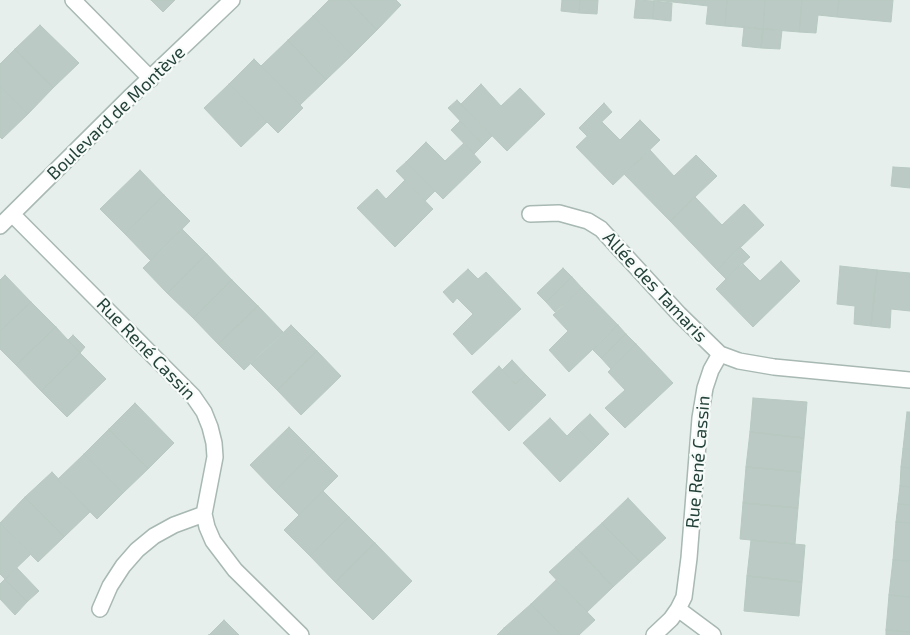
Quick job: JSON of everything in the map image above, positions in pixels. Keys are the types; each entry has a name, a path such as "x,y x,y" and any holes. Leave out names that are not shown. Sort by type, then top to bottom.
{"street":[{"path":"73,0 151,79"},
{"name":"Boulevard de Montève","path":"0,226 130,97 232,0"},
{"name":"Allée des Tamaris","path":"530,214 559,213 588,221 601,229 679,314 720,354"},
{"name":"Rue René Cassin","path":"12,214 193,396 204,412 214,443 215,457 204,514"},
{"path":"720,354 739,361 774,367 910,380"},
{"name":"Rue René Cassin","path":"654,635 671,619 684,597 704,388 720,354"},
{"path":"100,609 110,586 123,566 137,550 154,536 204,514 207,527 214,541 235,570 302,635"},
{"path":"678,609 713,635"}],"building":[{"path":"151,0 175,0 163,12"},
{"path":"329,0 348,0 377,30 352,55 313,16"},
{"path":"348,0 396,0 401,5 377,30"},
{"path":"562,0 580,0 579,13 561,11"},
{"path":"580,0 598,0 597,14 579,13"},
{"path":"636,0 654,1 653,19 634,18"},
{"path":"654,0 691,0 691,4"},
{"path":"691,0 727,0 725,26 706,24 708,6 691,4"},
{"path":"727,0 765,0 763,29 725,26"},
{"path":"765,0 802,0 799,32 763,29"},
{"path":"802,0 839,0 837,17 818,15 816,33 799,32"},
{"path":"839,0 893,0 891,22 837,17"},
{"path":"654,1 672,3 671,21 653,19"},
{"path":"313,16 352,55 326,80 288,40"},
{"path":"40,25 79,63 53,88 15,49"},
{"path":"744,27 763,29 761,48 742,46"},
{"path":"763,29 782,30 780,49 761,48"},
{"path":"288,40 326,80 300,105 261,66"},
{"path":"15,49 53,88 28,114 0,86 0,64"},
{"path":"254,59 303,108 278,133 229,84"},
{"path":"229,84 267,122 241,147 204,108"},
{"path":"481,84 501,106 520,88 545,114 507,151 461,104"},
{"path":"0,86 28,114 2,139 0,137"},
{"path":"457,100 492,136 483,145 448,108"},
{"path":"604,103 612,112 587,136 579,128"},
{"path":"640,120 660,140 613,185 576,147 602,122 620,140"},
{"path":"460,121 483,145 474,154 451,130"},
{"path":"426,142 445,161 464,143 481,162 443,199 406,162"},
{"path":"650,150 674,176 696,155 717,176 670,221 624,174"},
{"path":"406,162 435,191 425,201 396,171"},
{"path":"893,167 910,168 910,188 891,186"},
{"path":"140,170 164,195 125,234 100,209"},
{"path":"405,180 433,209 395,247 357,208 377,189 386,199"},
{"path":"164,195 190,221 151,261 125,234"},
{"path":"695,197 722,225 744,204 764,225 717,270 670,221"},
{"path":"182,229 207,254 167,293 143,268"},
{"path":"740,247 750,257 726,279 717,270"},
{"path":"207,254 232,280 193,318 167,293"},
{"path":"781,261 800,281 753,327 716,289 742,263 760,281"},
{"path":"840,266 877,270 871,326 854,324 855,306 837,304"},
{"path":"563,268 572,277 546,302 537,293"},
{"path":"468,269 478,279 486,272 521,309 472,355 453,334 473,314 457,298 453,303 443,292"},
{"path":"877,270 910,273 910,311 891,309 890,328 871,326"},
{"path":"5,275 31,302 0,331 0,280"},
{"path":"572,277 582,288 555,312 546,302"},
{"path":"232,280 258,306 218,344 193,318"},
{"path":"582,288 618,325 569,372 549,350 568,331 553,315"},
{"path":"31,302 56,327 16,365 0,349 0,331"},
{"path":"258,306 283,332 244,370 218,344"},
{"path":"291,325 317,351 277,390 251,364"},
{"path":"618,325 626,334 601,358 593,350"},
{"path":"56,327 80,353 41,391 16,365"},
{"path":"626,334 636,344 611,369 601,358"},
{"path":"73,335 85,347 80,353 68,340"},
{"path":"636,344 673,383 625,428 605,408 625,390 608,372"},
{"path":"317,351 341,376 301,415 277,390"},
{"path":"80,353 106,379 67,417 41,391"},
{"path":"512,360 526,375 515,384 502,370"},
{"path":"499,366 515,384 526,375 546,395 509,431 472,392"},
{"path":"753,398 807,402 804,438 750,432"},
{"path":"135,403 174,443 148,469 109,429"},
{"path":"907,412 910,412 910,449 903,449"},
{"path":"590,414 609,434 596,447 576,427"},
{"path":"550,418 567,436 576,427 596,447 560,482 523,443"},
{"path":"289,427 314,452 275,491 250,465"},
{"path":"109,429 148,469 123,493 84,454"},
{"path":"750,432 804,438 801,472 746,467"},
{"path":"903,449 910,449 910,468 901,467"},
{"path":"314,452 338,476 299,515 275,491"},
{"path":"84,454 123,493 97,519 58,479"},
{"path":"746,467 801,472 798,508 743,503"},
{"path":"901,467 910,468 910,487 900,486"},
{"path":"52,472 90,512 64,537 25,497"},
{"path":"900,486 910,487 910,505 898,504"},
{"path":"323,491 349,517 310,556 284,530"},
{"path":"25,497 64,537 38,562 0,523"},
{"path":"628,498 666,538 640,562 602,523"},
{"path":"743,503 798,508 795,544 740,539"},
{"path":"898,504 910,505 910,523 896,522"},
{"path":"349,517 375,543 335,582 310,556"},
{"path":"896,522 910,523 910,561 893,560"},
{"path":"0,523 31,554 5,579 0,574"},
{"path":"602,523 640,562 613,587 576,547"},
{"path":"751,540 805,545 802,582 747,576"},
{"path":"375,543 412,581 373,620 335,582"},
{"path":"576,547 613,587 587,612 549,572"},
{"path":"893,560 910,561 910,597 889,595"},
{"path":"17,568 39,591 27,602 5,579"},
{"path":"747,576 802,582 799,616 744,611"},
{"path":"5,579 27,602 15,615 0,599 0,584"},
{"path":"556,580 595,620 579,635 561,635 531,604"},
{"path":"889,595 910,597 910,632 886,630"},
{"path":"531,604 561,635 511,635 504,628"},
{"path":"224,620 239,635 209,635"},
{"path":"504,628 511,635 497,635"},
{"path":"886,630 910,632 910,635 886,635"}]}
